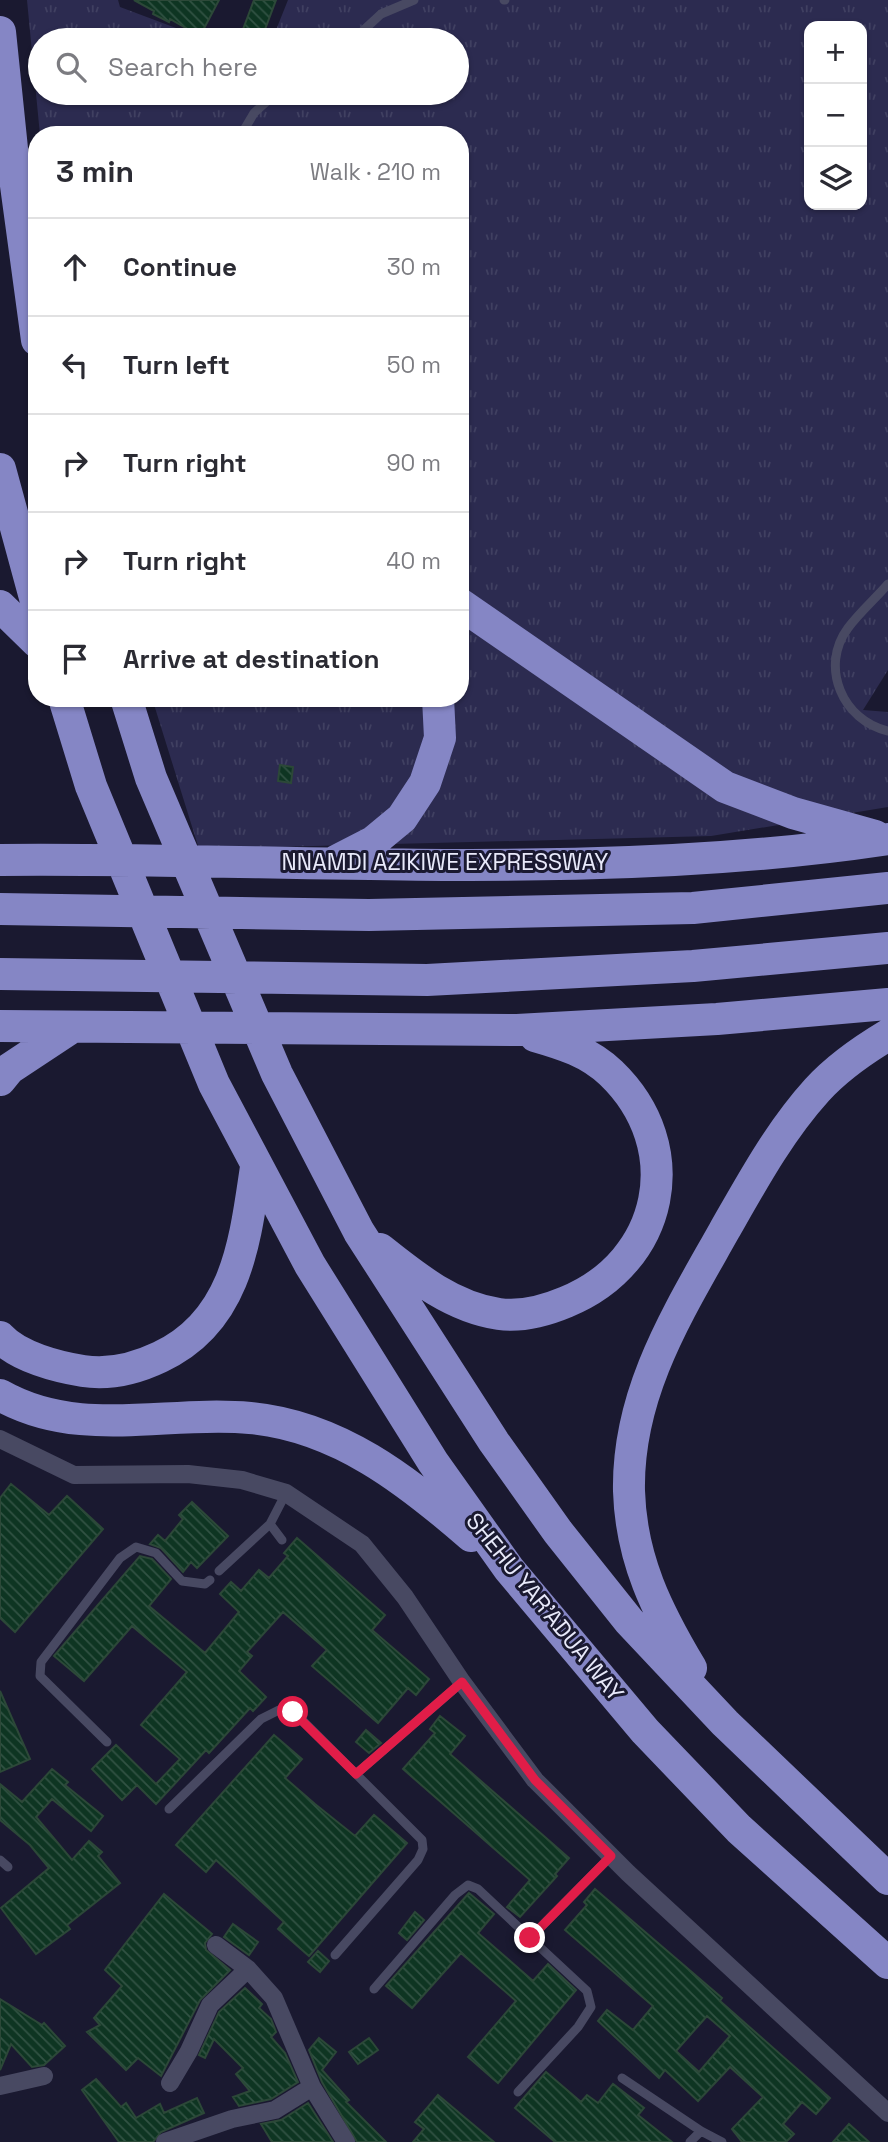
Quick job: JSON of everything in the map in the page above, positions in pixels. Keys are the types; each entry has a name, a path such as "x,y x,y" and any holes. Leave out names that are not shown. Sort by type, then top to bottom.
{"highway":[{"path":"0,32 28,274"},
{"path":"15,178 28,199"},
{"path":"0,469 28,572"},
{"path":"0,606 28,633"},
{"path":"469,610 725,787 793,813 887,839"},
{"name":"SHEHU YAR'ADUA WAY","path":"67,707 92,786 214,1084 256,1167 373,1369 509,1569 645,1731 738,1829 888,1963"},
{"path":"133,707 150,778 276,1074 359,1232 494,1442 558,1532 629,1620 725,1723 888,1879"},
{"path":"331,863 373,842 402,818 425,783 440,738 438,707"},
{"name":"NNAMDI AZIKIWE EXPRESSWAY","path":"0,860 631,862 783,854 887,839"},
{"name":"NNAMDI AZIKIWE EXPRESSWAY","path":"0,909 369,915 693,908 888,888"},
{"path":"0,974 427,979 693,966 888,948"},
{"path":"0,1027 517,1030 717,1020 888,1004"},
{"path":"0,1080 9,1069 71,1028"},
{"path":"359,1232 427,1287 464,1304 501,1315 545,1311 583,1295 622,1267 646,1232 658,1187 654,1146 639,1108 610,1072 576,1048 517,1030"},
{"path":"725,1723 659,1614 641,1568 631,1522 632,1435 643,1391 661,1345 757,1174 818,1089 859,1052 888,1035"},
{"path":"0,1337 52,1366 98,1373 143,1365 180,1348 210,1320 230,1290 243,1252 256,1167"},
{"path":"0,1395 66,1419 129,1422 195,1416 253,1418 300,1430 357,1450 414,1487 509,1569"}],"street":[{"path":"0,1439 74,1475 188,1474 242,1480 286,1493 362,1544 404,1597 462,1682 535,1780 611,1856 888,2113"},
{"path":"216,1945 248,1969 274,1998 312,2087 346,2142"},
{"path":"170,2083 189,2051 210,2005 248,1969"},
{"path":"0,2085 44,2076"},
{"path":"166,2142 232,2119 275,2110 312,2087"}],"lane":[{"path":"366,28 381,14 414,0"},
{"path":"246,126 263,105"},
{"path":"888,584 846,629 836,659 835,683 849,708 880,729 888,731"},
{"path":"219,1571 270,1524 286,1493"},
{"path":"270,1524 282,1541"},
{"path":"107,1742 40,1676 41,1662 120,1558 136,1547 156,1553 182,1581 205,1584 210,1580"},
{"path":"356,1774 462,1682"},
{"path":"170,1809 261,1719 279,1710 293,1712 422,1840 424,1849 418,1860 335,1955"},
{"path":"530,1938 611,1856"},
{"path":"0,1860 8,1867"},
{"path":"374,1989 455,1895 468,1885 478,1889 587,1991 591,2007 578,2027 518,2092"},
{"path":"622,2078 722,2142"},
{"path":"690,2142 701,2130"}],"green space":[{"path":"27,0 118,0 120,7 176,28 30,28"},
{"path":"288,0 888,0 888,670 863,710 888,712 888,807 711,836 199,849 155,707 469,707 469,126 39,126 37,105 469,105 469,28 277,28"}],"building":[{"path":"134,0 219,0 204,28 186,28 153,14 154,11"},
{"path":"254,0 276,0 266,28 244,28"},
{"path":"280,765 293,767 291,783 278,781"},
{"path":"11,1484 49,1515 67,1496 103,1529 15,1632 0,1618 0,1498"},
{"path":"192,1502 228,1536 197,1568 191,1562 183,1572 161,1548 150,1544 158,1535 165,1541 183,1519 179,1515"},
{"path":"297,1538 385,1615 372,1630 429,1679 416,1695 408,1688 378,1723 312,1666 327,1650 283,1612 247,1652 252,1656 239,1671 266,1697 253,1711 250,1708 209,1753 206,1750 156,1804 137,1785 122,1800 92,1769 116,1745 156,1784 180,1759 141,1725 187,1672 132,1626 84,1681 54,1656 140,1556 152,1559 171,1579 149,1606 205,1653 239,1612 220,1594 231,1582 241,1591 259,1570 269,1578 288,1556 284,1553"},
{"path":"0,1691 30,1759 0,1772"},
{"path":"440,1716 465,1736 450,1754 569,1858 555,1874 557,1876 520,1917 507,1907 530,1880 403,1769 435,1733 430,1729"},
{"path":"366,1730 381,1743 369,1753 356,1742"},
{"path":"274,1735 302,1759 285,1778 315,1804 355,1836 374,1815 407,1843 309,1956 278,1929 284,1922 216,1860 206,1872 176,1845"},
{"path":"52,1769 68,1782 65,1785 103,1816 91,1831 52,1799 36,1817 72,1860 89,1841 102,1852 98,1856 120,1883 67,1925 70,1929 36,1954 1,1908 49,1868 30,1845 0,1820 0,1784 22,1802"},
{"path":"595,1889 722,1998 720,2001 830,2098 816,2114 802,2102 783,2124 794,2134 786,2142 742,2142 732,2129 763,2097 730,2067 698,2101 665,2070 659,2078 598,2021 607,2010 633,2030 653,2006 565,1930 587,1905 584,1902","holes":["707,2016 730,2036 699,2072 676,2051"]},
{"path":"469,1893 494,1914 478,1933 533,1981 548,1964 576,1990 498,2083 468,2057 516,2001 461,1953 412,2008 386,1986"},
{"path":"164,1894 212,1934 205,1943 206,1950 230,1970 200,2000 161,2076 138,2058 126,2070 87,2032 100,2025 94,2018 122,1986 105,1970"},
{"path":"415,1912 424,1920 407,1940 399,1933"},
{"path":"233,1924 258,1942 249,1955 224,1937"},
{"path":"318,1951 329,1961 320,1972 308,1962"},
{"path":"245,1988 262,2004 259,2008 271,2019 276,2032 271,2037 285,2053 298,2082 271,2099 239,2106 233,2097 250,2091 236,2074 243,2068 214,2039 205,2058 199,2055 219,2012"},
{"path":"0,1999 42,2025 44,2023 65,2046 44,2065 32,2067 11,2044 0,2070"},
{"path":"319,2038 336,2052 322,2070 349,2100 346,2102 386,2142 357,2142 322,2082 309,2050"},
{"path":"369,2038 378,2050 358,2064 349,2052"},
{"path":"546,2072 581,2102 587,2095 598,2103 613,2084 644,2108 638,2115 672,2142 555,2142 515,2108"},
{"path":"96,2079 121,2107 126,2103 136,2118 160,2104 164,2113 197,2098 204,2113 161,2132 153,2142 119,2142 82,2090"},
{"path":"438,2095 494,2142 413,2142 424,2129 415,2122"},
{"path":"308,2103 333,2142 272,2142 261,2124 281,2120"},
{"path":"849,2124 869,2142 833,2142"}],"route":[{"path":"293,1712 356,1774 462,1682 535,1780 611,1856 530,1938"}]}
